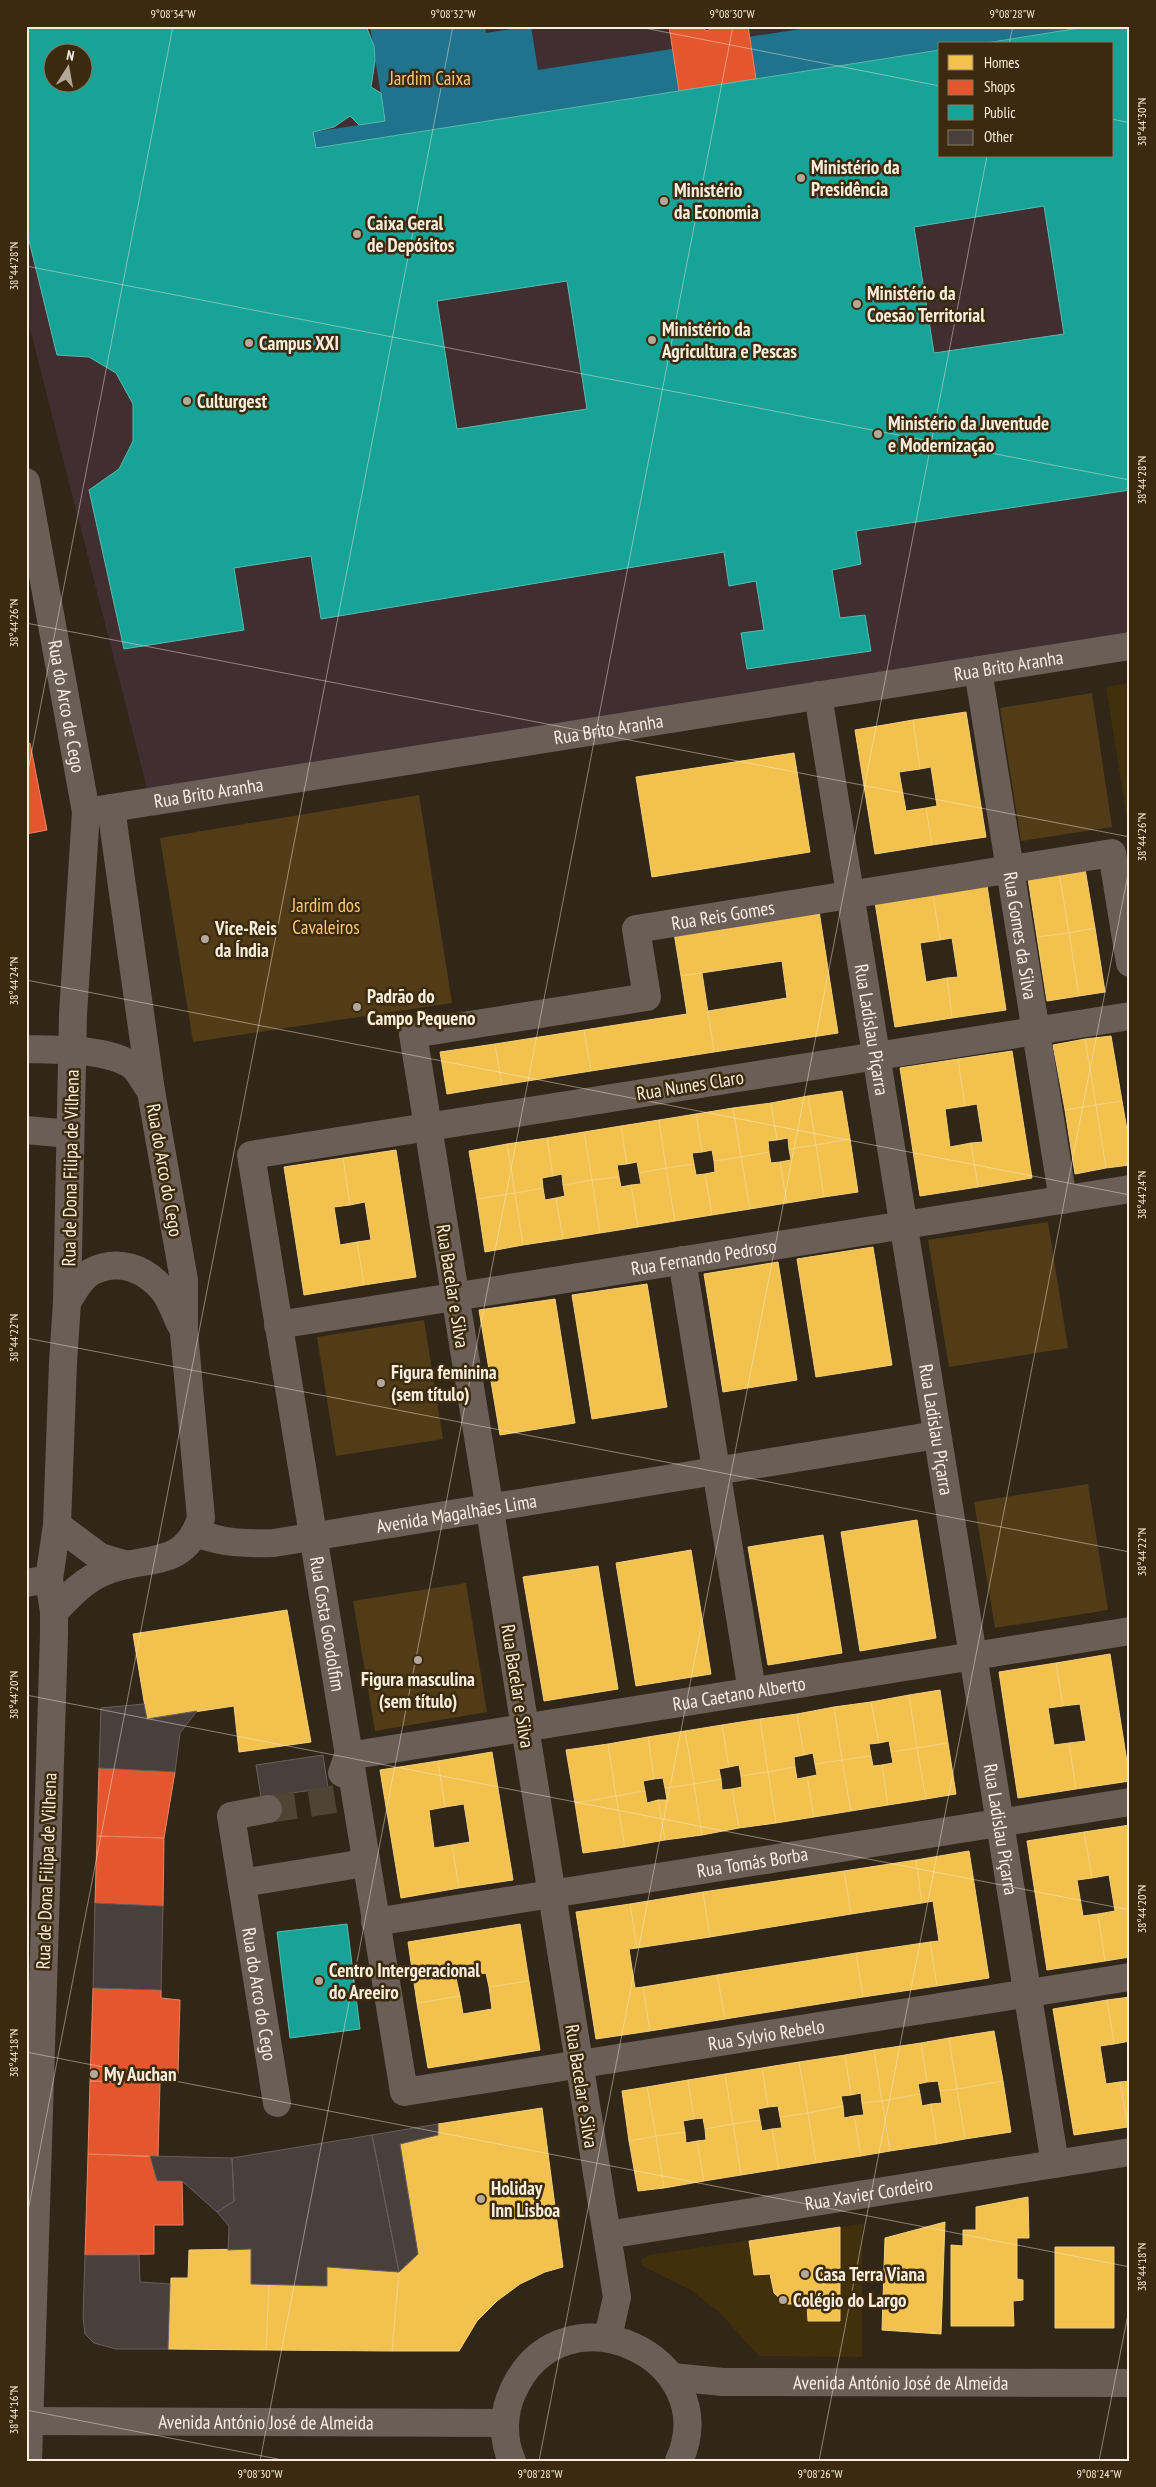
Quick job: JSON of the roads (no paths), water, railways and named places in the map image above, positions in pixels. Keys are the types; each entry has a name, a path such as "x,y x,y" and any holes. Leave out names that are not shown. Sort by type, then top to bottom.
{"street":[{"name":"Rua do Arco de Cego","path":"26,482 98,810"},
{"name":"Rua Brito Aranha","path":"98,810 1130,646"},
{"name":"Rua Gomes da Silva","path":"978,670 1063,1200"},
{"name":"Rua Ladislau Piçarra","path":"818,695 1055,2164"},
{"name":"Rua de Dona Filipa de Vilhena","path":"28,2461 54,1612 38,1581 57,1525 67,1302 72,1051 98,810"},
{"name":"Rua do Arco do Cego","path":"98,810 151,1091 184,1280 184,1333 201,1506 196,1533"},
{"name":"Rua Reis Gomes","path":"413,1034 647,997 636,929 1112,853 1130,963"},
{"name":"Rua Nunes Claro","path":"251,1155 1130,1016"},
{"name":"Rua Bacelar e Silva","path":"413,1034 617,2297 608,2337"},
{"path":"26,1049 72,1051 115,1057 134,1067 151,1091"},
{"path":"26,1130 70,1134"},
{"name":"Rua Costa Goodolfim","path":"251,1155 365,1863 404,2092"},
{"name":"Rua Fernando Pedroso","path":"278,1324 1130,1189"},
{"path":"682,1260 752,1691"},
{"path":"67,1302 78,1284 90,1273 115,1264 143,1271 164,1291 184,1333"},
{"name":"Avenida Magalhães Lima","path":"196,1533 220,1542 243,1544 274,1543 937,1435"},
{"path":"57,1525 100,1557 127,1565"},
{"path":"54,1612 88,1581 106,1571 127,1565 152,1562 180,1551 196,1533"},
{"name":"Rua Caetano Alberto","path":"348,1756 972,1656 1129,1633"},
{"path":"335,1799 348,1756"},
{"name":"Rua Tomás Borba","path":"375,1922 1130,1802"},
{"name":"Rua do Arco do Cego","path":"268,1809 231,1816 277,2103"},
{"path":"242,1883 365,1863"},
{"name":"Rua Sylvio Rebelo","path":"404,2092 1130,1977"},
{"name":"Rua Xavier Cordeiro","path":"606,2235 1130,2152"},
{"path":"512,2461 508,2452 504,2423 508,2402 519,2378 536,2359 558,2344 582,2338 608,2337 633,2344 655,2358 672,2378 683,2401 687,2426 683,2452 679,2461"},
{"name":"Avenida António José de Almeida","path":"672,2378 722,2382 1130,2383"},
{"name":"Avenida António José de Almeida","path":"28,2421 504,2423"}],"water":[{"name":"Jardim Caixa","path":"370,26 485,26 486,33 531,26 538,70 819,26 1092,26 992,42 938,42 938,50 316,148 313,132 385,121"}],"tunnel":[{"path":"268,1809 335,1799"}],"place":[{"name":"Ministério da Presidência","path":"801,178"},
{"name":"Ministério da Economia","path":"664,201"},
{"name":"Caixa Geral de Depósitos","path":"357,234"},
{"name":"Ministério da Coesão Territorial","path":"857,304"},
{"name":"Ministério da Agricultura e Pescas","path":"652,340"},
{"name":"Campus XXI","path":"249,343"},
{"name":"Culturgest","path":"187,401"},
{"name":"Ministério da Juventude e Modernização","path":"878,434"},
{"name":"Vice-Reis da Índia","path":"205,939"},
{"name":"Padrão do Campo Pequeno","path":"357,1007"},
{"name":"Figura feminina (sem título)","path":"381,1383"},
{"name":"Figura masculina (sem título)","path":"418,1660"},
{"name":"Centro Intergeracional do Areeiro","path":"319,1981"},
{"name":"My Auchan","path":"94,2074"},
{"name":"Holiday Inn Lisboa","path":"481,2199"},
{"name":"Casa Terra Viana","path":"805,2274"},
{"name":"Colégio do Largo","path":"783,2300"}],"park label":[{"name":"Jardim dos Cavaleiros","path":"326,916"}]}
